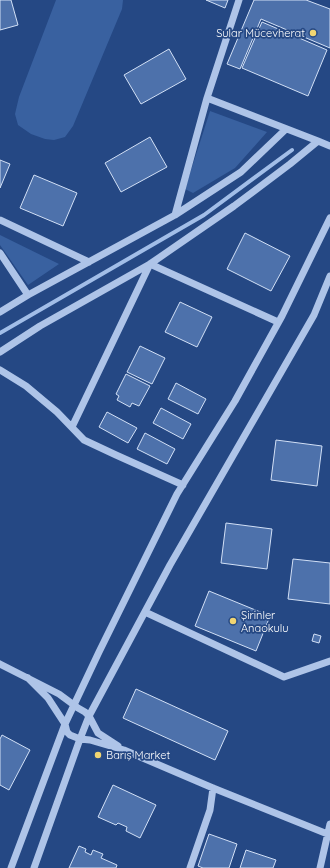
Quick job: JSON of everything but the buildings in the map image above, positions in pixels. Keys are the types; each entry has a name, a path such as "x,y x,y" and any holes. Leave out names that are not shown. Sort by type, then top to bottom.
{"street":[{"path":"175,215 206,98 239,0"},
{"path":"206,98 330,146"},
{"path":"0,312 28,295 175,215 241,172 286,129"},
{"path":"0,352 40,326 150,264 234,206 318,141"},
{"path":"11,868 65,724 74,705 178,494 235,401 278,322 330,218"},
{"path":"0,220 89,262"},
{"path":"0,253 28,295"},
{"path":"150,264 278,322"},
{"path":"72,428 150,264"},
{"path":"34,868 89,716 170,565 314,315 327,289 330,276"},
{"path":"0,370 26,386 57,412 84,440 183,485"},
{"path":"145,612 284,677 330,661"},
{"path":"0,664 59,694 85,712 89,716 98,733 124,750"},
{"path":"28,678 48,698 65,724 67,732 80,739 90,740 124,750 329,834"},
{"path":"190,868 210,810 214,788"},
{"path":"320,868 329,834 330,824"}],"shaded area":[{"path":"56,0 123,0 122,9 73,126 65,137 54,140 45,139 31,134 18,125 15,114 19,97"},
{"path":"210,111 267,132 235,168 193,193 185,189"},
{"path":"0,235 59,264 28,285 0,245"}],"waterway":[{"path":"0,333 204,215 292,150"}],"place":[{"name":"Sular Mücevherat","path":"313,33"},
{"name":"Şirinler Anaokulu","path":"233,621"},
{"name":"Barış Market","path":"98,755"}]}
